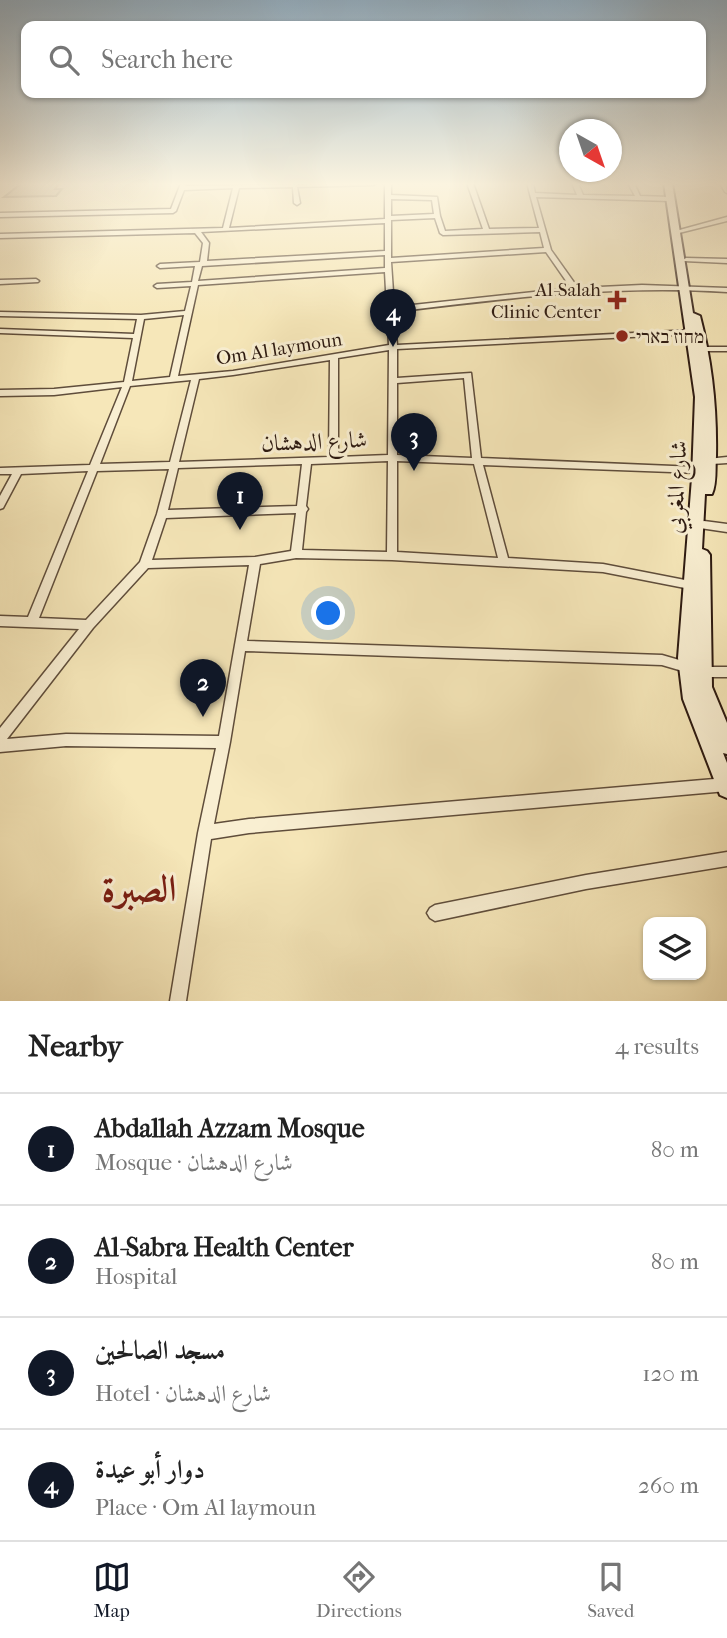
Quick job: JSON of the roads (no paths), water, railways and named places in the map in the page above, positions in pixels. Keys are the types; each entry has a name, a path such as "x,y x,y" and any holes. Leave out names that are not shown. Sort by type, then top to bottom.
{"main road":[{"name":"شارع المغربي","path":"675,230 701,397 704,525 700,586 704,687 727,745"},
{"name":"شارع المغربي","path":"679,231 686,260 685,286 704,349 709,398 690,585 688,668 692,699 726,787"}],"street":[{"path":"0,236 230,230"},
{"path":"388,230 393,347 393,556"},
{"path":"442,230 443,233 542,230 548,250 575,289"},
{"path":"679,231 684,230"},
{"path":"173,380 206,243 197,231"},
{"path":"160,266 548,250"},
{"path":"686,260 727,261"},
{"path":"157,286 389,270"},
{"path":"0,282 36,281"},
{"path":"390,310 575,289 685,286 727,290"},
{"path":"0,314 141,317 187,313"},
{"path":"32,621 55,556 96,465 127,384 141,317"},
{"path":"0,331 137,336"},
{"name":"Om Al laymoun","path":"1,394 54,392 173,380 393,347 690,332"},
{"path":"704,349 727,349"},
{"path":"333,460 334,356"},
{"path":"393,381 468,375 477,460 504,562"},
{"path":"0,738 89,625 145,564 162,513 196,377"},
{"name":"شارع الدهشان","path":"0,471 96,465 391,458 477,460 531,465 704,465 727,460"},
{"path":"296,554 307,461"},
{"path":"0,505 18,471"},
{"path":"162,513 303,509"},
{"path":"704,525 727,528"},
{"path":"145,564 255,561 296,554 393,556 603,568 690,585"},
{"path":"178,1001 205,833 225,743 255,561"},
{"path":"0,621 89,625"},
{"path":"241,646 662,660 703,673 727,672"},
{"path":"0,746 66,740 225,743"},
{"path":"205,833 248,826 726,787"},
{"path":"435,913 586,882 727,859"}],"place":[{"name":"Al-Salah Clinic Center","path":"617,300"},
{"name":"מחוז בארי","path":"622,336"},
{"name":"دوار أبو عيدة","path":"393,347"},
{"name":"مسجد الصالحين","path":"414,471"},
{"name":"Abdallah Azzam Mosque","path":"240,530"},
{"name":"Al-Sabra Health Center","path":"203,717"}],"district":[{"name":"الصبرة","path":"139,888"}]}
